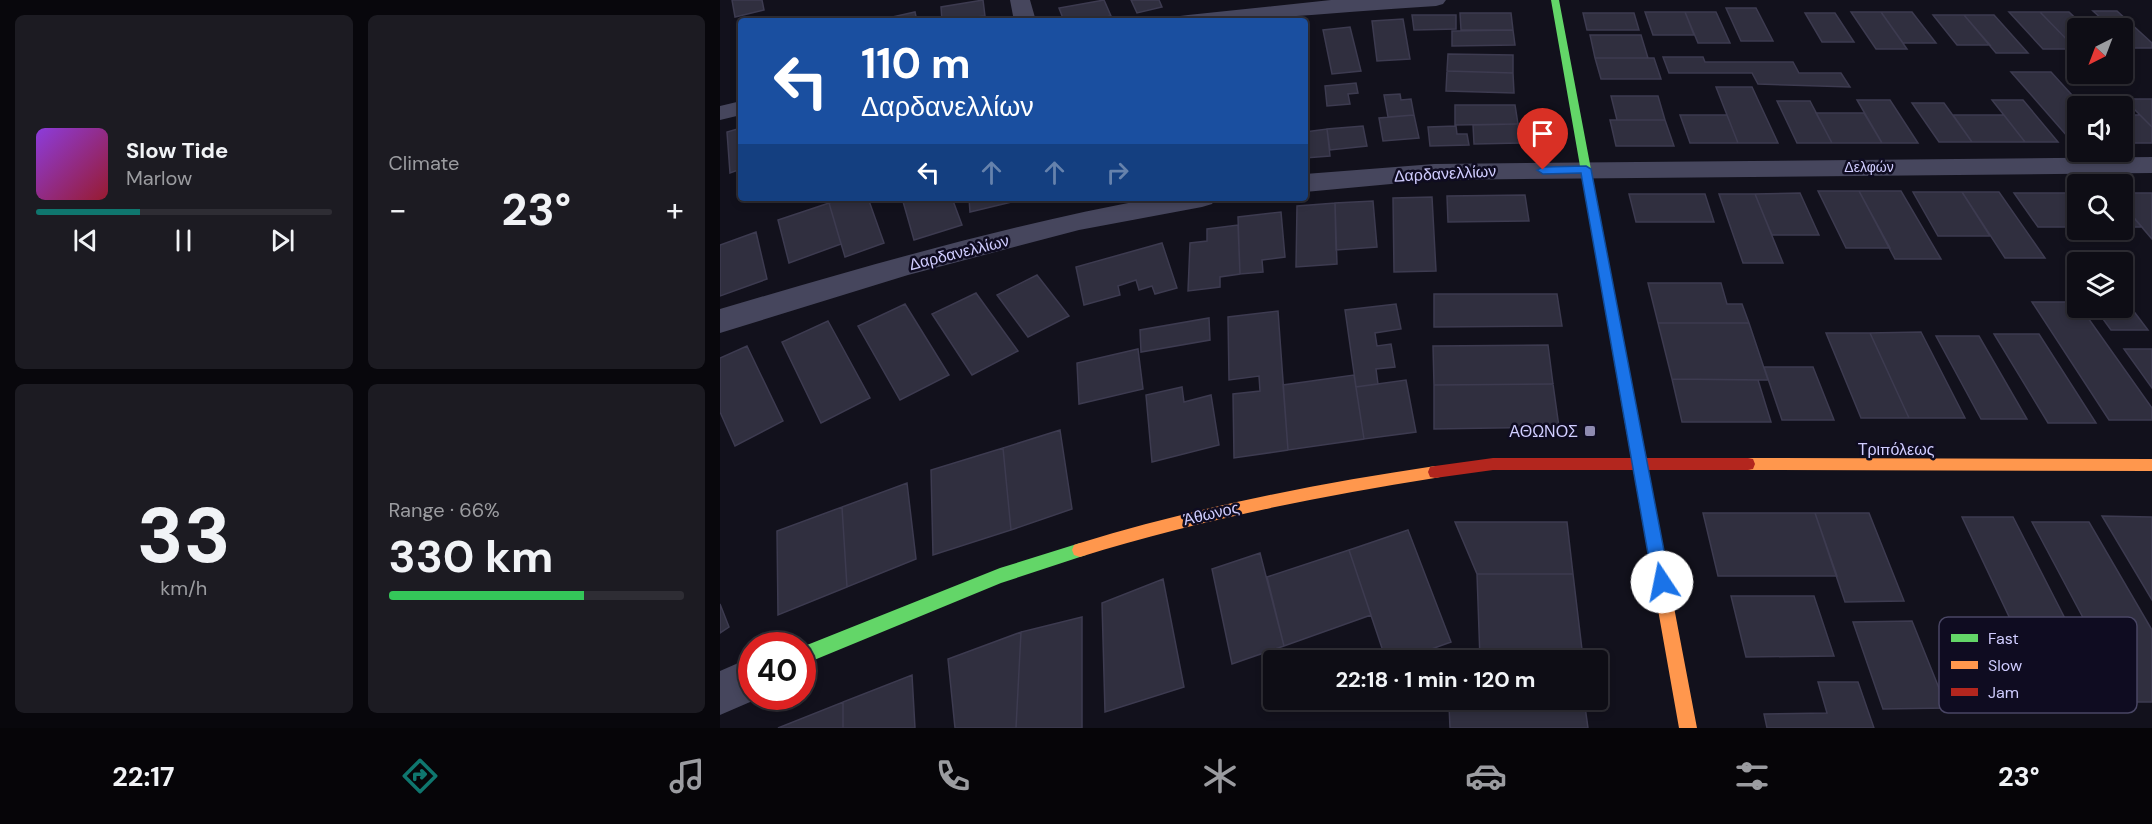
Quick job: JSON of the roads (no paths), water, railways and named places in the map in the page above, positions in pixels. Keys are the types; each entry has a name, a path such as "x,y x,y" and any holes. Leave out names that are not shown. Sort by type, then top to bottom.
{"street":[{"path":"1020,0 1024,18"},
{"path":"1212,18 1285,9 1436,0"},
{"path":"1555,0 1688,728"},
{"path":"720,114 738,109"},
{"name":"Δελφών","path":"1586,169 2152,165"},
{"name":"Δαρδανελλίων","path":"1308,183 1434,172 1586,169"},
{"name":"Δαρδανελλίων","path":"720,321 904,266 1076,210 1170,201"},
{"name":"Άθωνος","path":"816,650 1000,576 1158,525 1204,514 1318,489 1493,464 1640,466"},
{"name":"Τριπόλεως","path":"1640,466 2152,465"},
{"path":"720,693 738,685"}],"place":[{"name":"ΑΘΩΝΟΣ","path":"1590,431"}]}
